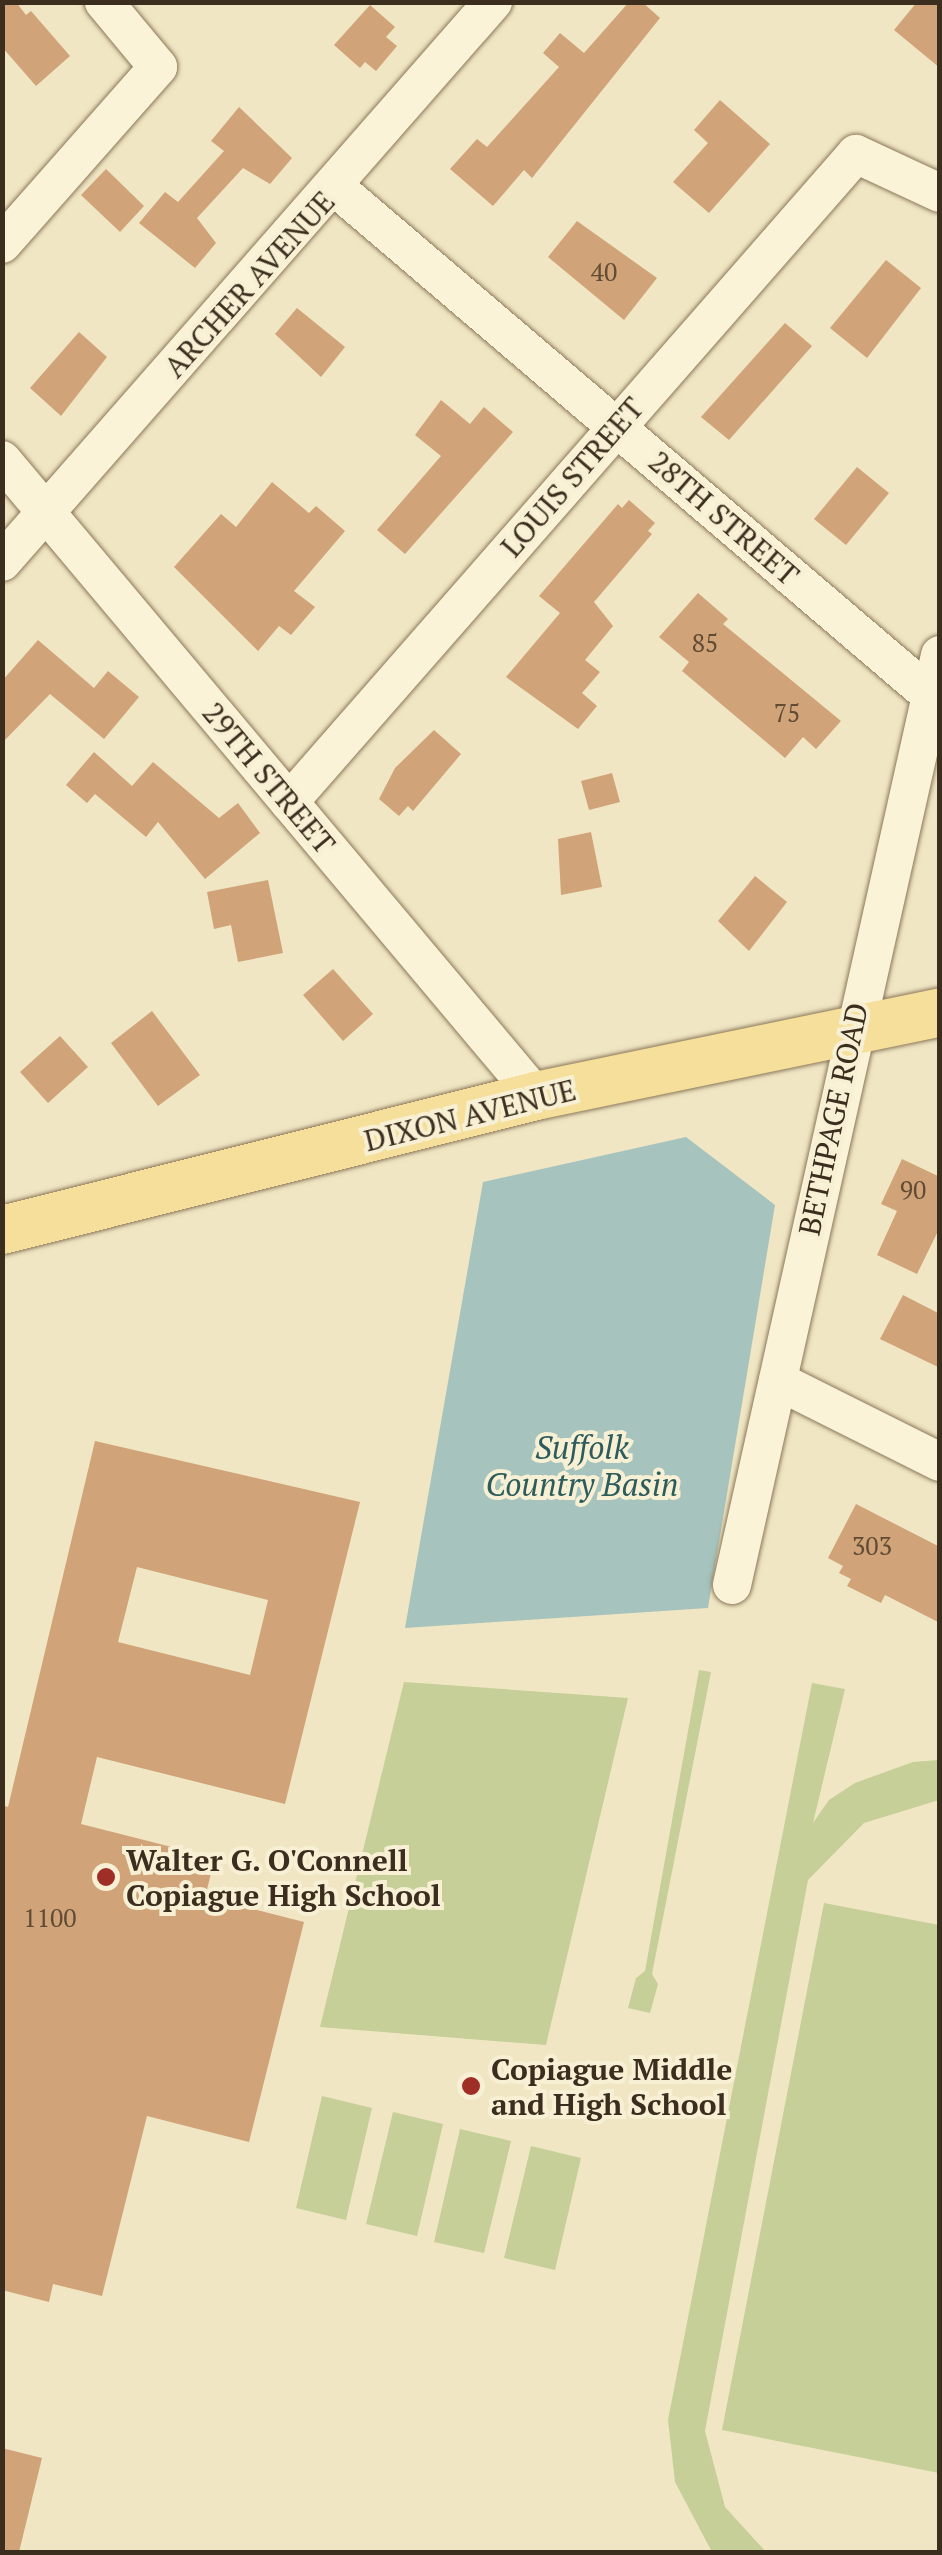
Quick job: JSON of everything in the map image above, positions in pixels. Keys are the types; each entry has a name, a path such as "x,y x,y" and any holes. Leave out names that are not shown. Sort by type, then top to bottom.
{"main road":[{"name":"DIXON AVENUE","path":"2,1230 536,1096 940,1012"}],"street":[{"path":"2,244 158,67 104,2"},
{"name":"ARCHER AVENUE","path":"2,562 335,187 493,2"},
{"name":"LOUIS STREET","path":"289,802 856,154 940,192"},
{"name":"28TH STREET","path":"335,187 929,694"},
{"name":"29TH STREET","path":"2,460 536,1096"},
{"name":"BETHPAGE ROAD","path":"732,1584 852,1029 940,655"},
{"path":"778,1382 940,1462"}],"green space":[{"path":"699,1670 711,1672 652,1974 658,1984 650,2013 628,2008 636,1978 645,1971"},
{"path":"404,1682 628,1698 546,2045 320,2027"},
{"path":"812,1683 845,1689 813,1823 829,1800 855,1783 913,1762 939,1760 939,1800 864,1823 808,1880 705,2431 725,2507 766,2552 712,2552 675,2482 668,2420"},
{"path":"824,1903 939,1925 939,2473 722,2430"},
{"path":"322,2096 372,2108 346,2220 296,2208"},
{"path":"393,2112 443,2124 417,2236 366,2224"},
{"path":"460,2129 511,2141 484,2253 434,2242"},
{"path":"531,2146 581,2158 555,2270 504,2258"}],"water":[{"name":"Suffolk Country Basin","path":"686,1137 775,1205 708,1608 405,1628 483,1182"}],"building":[{"path":"2,2 16,2 26,15 31,11 70,56 36,86 2,47"},
{"path":"629,2 642,2 660,18 532,178 524,170 493,206 450,169 477,139 487,147 559,67 543,53 560,33 584,53"},
{"path":"917,2 940,2 940,68 894,30"},
{"path":"370,5 395,27 386,37 397,46 376,71 365,62 360,68 334,45"},
{"path":"720,100 770,144 709,213 673,182 708,143 694,130"},
{"path":"239,107 292,158 270,184 243,168 197,218 216,243 195,268 139,223 165,192 178,202 224,151 211,141"},
{"path":"106,169 144,206 120,232 81,195"},
{"path":"577,221 657,278 624,320 548,257"},
{"path":"886,260 921,288 867,358 830,328"},
{"path":"297,308 345,347 321,377 275,334"},
{"path":"785,323 812,346 729,440 701,417"},
{"path":"79,332 107,357 61,416 30,388"},
{"path":"441,400 470,424 484,407 513,432 405,554 377,530 441,456 415,435"},
{"path":"857,467 889,493 846,545 814,519"},
{"path":"272,482 309,513 316,506 345,531 294,591 315,607 291,635 279,626 258,651 174,567 221,514 236,527"},
{"path":"629,500 655,523 648,531 652,534 594,602 613,626 585,660 600,672 582,693 597,706 578,729 506,677 560,613 539,596 618,504 622,508"},
{"path":"698,593 728,619 723,624 841,721 816,749 803,737 785,758 682,671 689,662 659,637"},
{"path":"38,640 94,688 108,671 139,697 104,739 50,694 2,743 2,681"},
{"path":"434,730 461,754 413,811 408,806 399,816 379,799 395,768"},
{"path":"94,752 132,786 153,762 219,818 238,803 260,833 205,879 158,822 146,837 95,794 87,803 66,785"},
{"path":"612,773 620,802 589,810 581,781"},
{"path":"591,832 602,887 561,895 558,839"},
{"path":"755,876 787,902 749,951 718,921"},
{"path":"268,880 283,953 238,962 231,925 214,929 207,892"},
{"path":"333,969 373,1014 343,1041 303,995"},
{"path":"152,1011 200,1075 158,1106 111,1043"},
{"path":"60,1036 88,1067 48,1103 20,1072"},
{"path":"902,1159 940,1177 940,1227 917,1274 877,1255 897,1211 881,1204"},
{"path":"903,1295 940,1314 940,1368 880,1339"},
{"name":"Walter G. O'Connell Copiague High School","path":"95,1441 360,1502 285,1804 97,1757 81,1824 215,1858 205,1897 304,1922 249,2142 147,2116 102,2296 53,2284 49,2302 2,2290 2,1805 8,1807","holes":["137,1567 268,1600 250,1675 118,1642"]},
{"path":"856,1504 940,1547 940,1623 885,1595 881,1603 847,1586 851,1579 839,1573 843,1566 828,1558"},
{"path":"2,2448 42,2458 19,2552 2,2552"}],"place":[{"name":"Walter G. O'Connell Copiague High School","path":"106,1877"},
{"name":"Copiague Middle and High School","path":"471,2086"}]}
